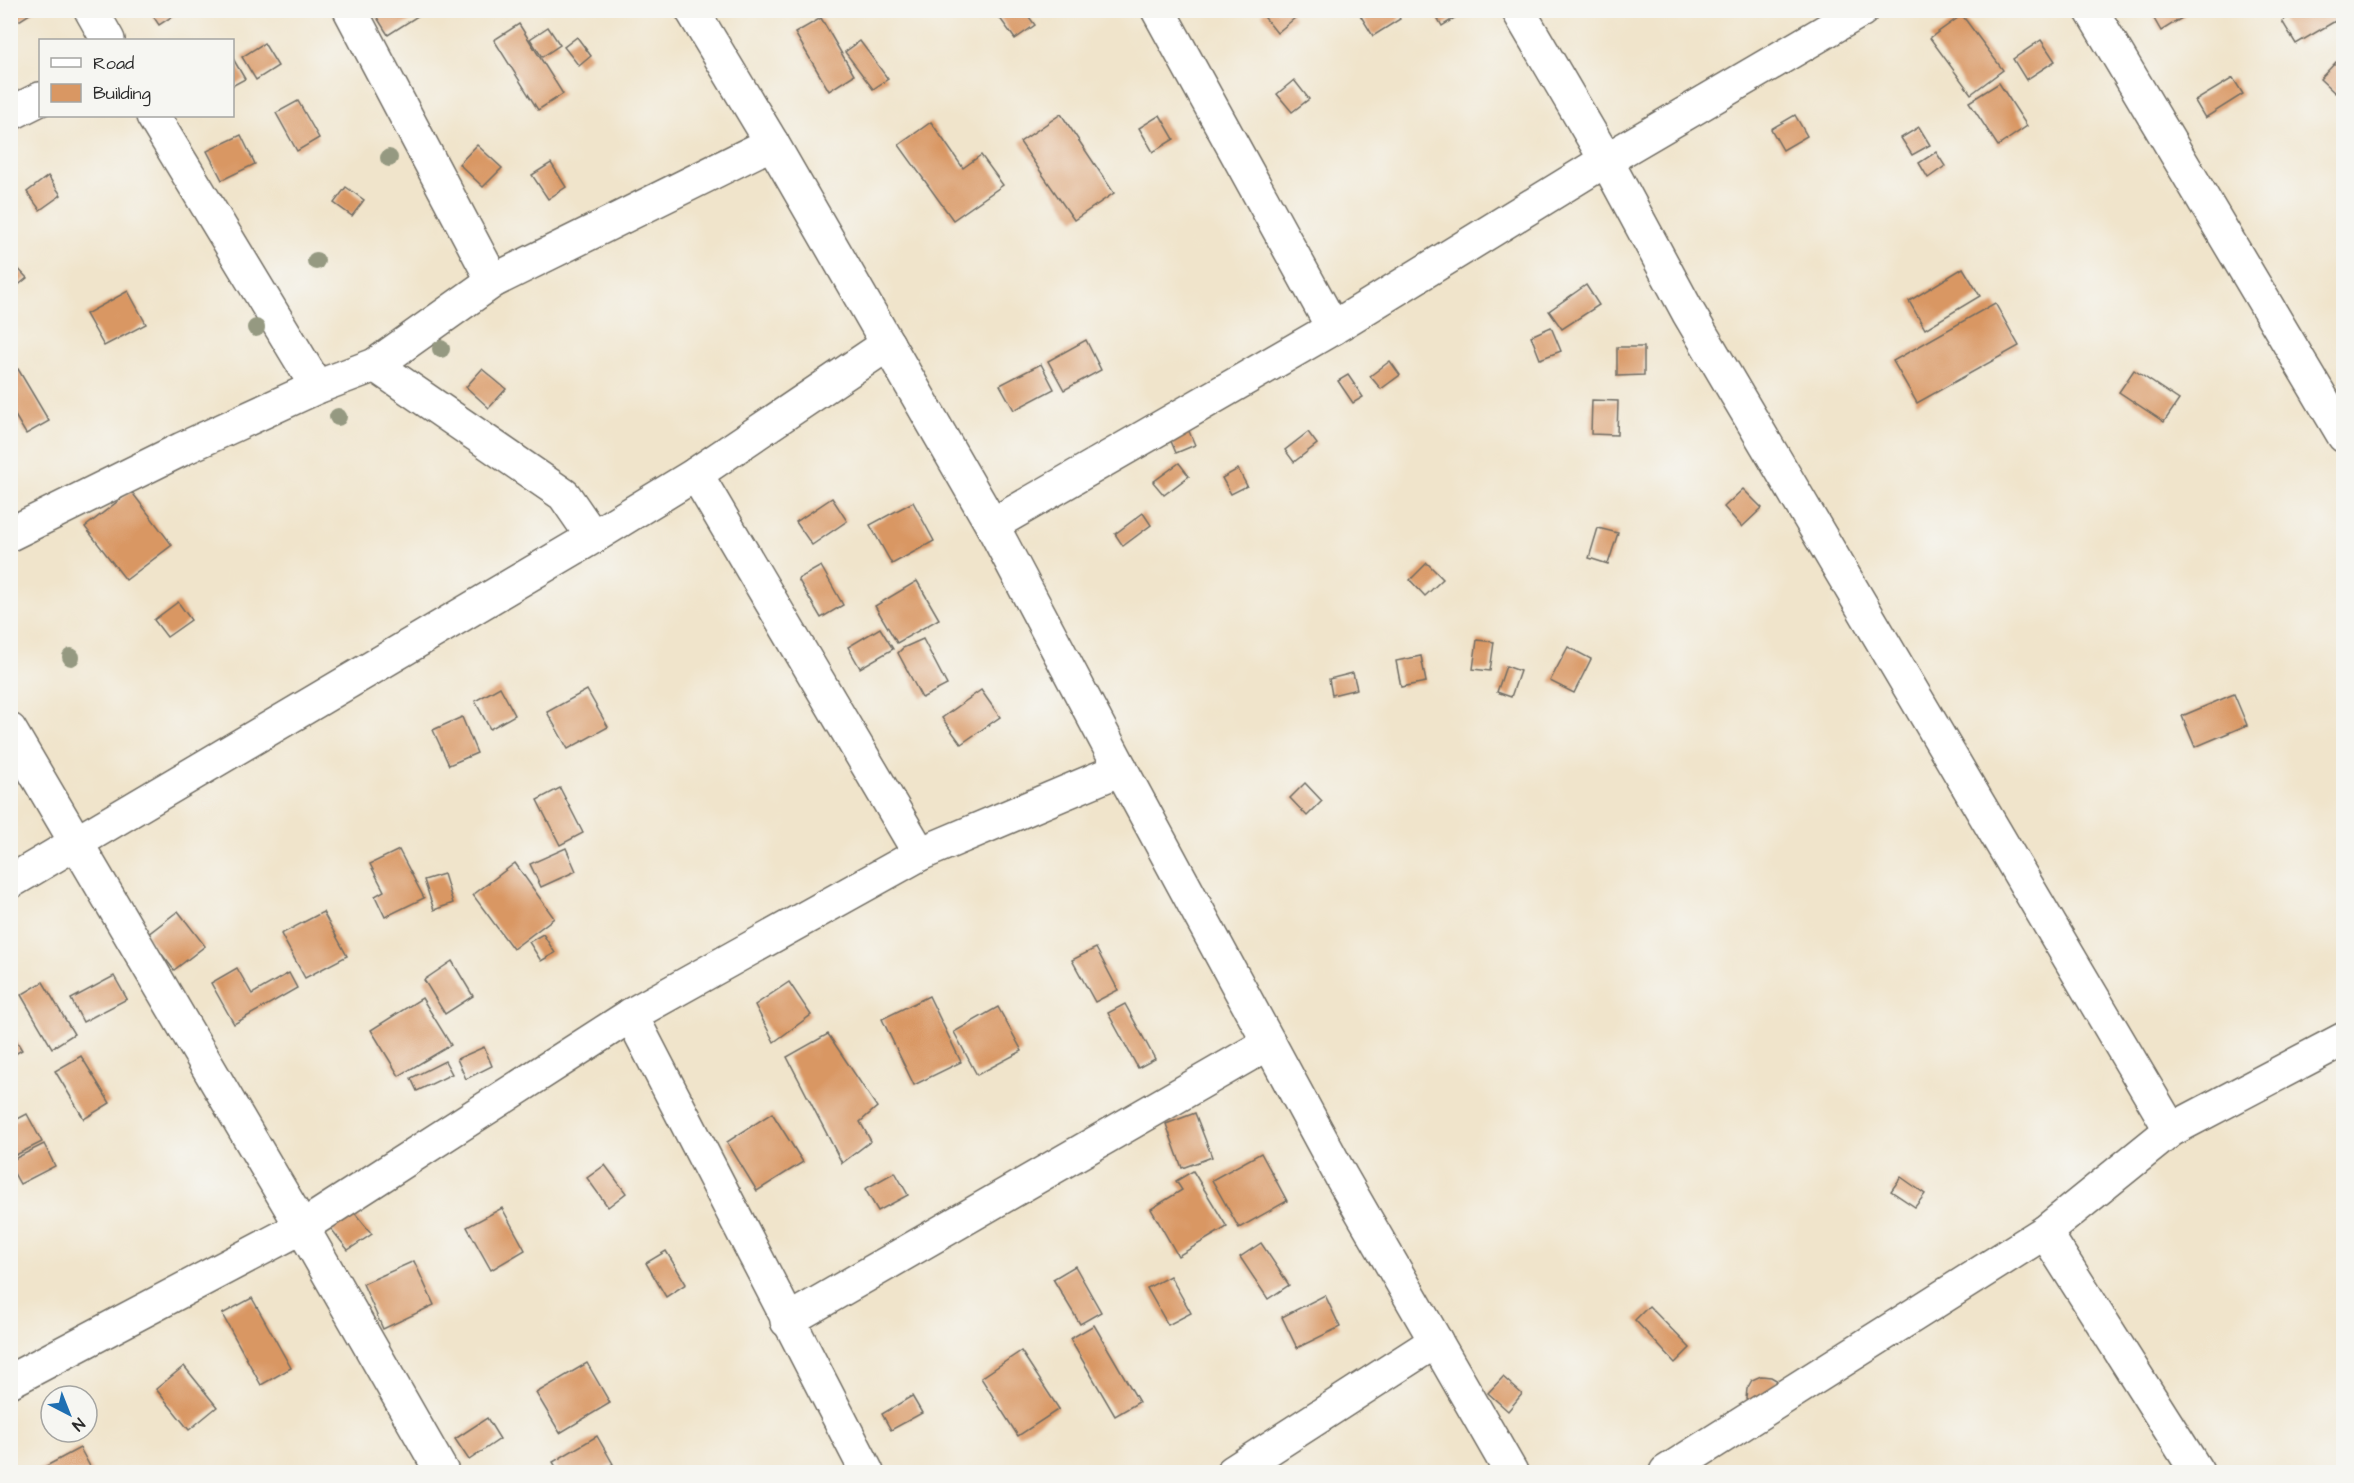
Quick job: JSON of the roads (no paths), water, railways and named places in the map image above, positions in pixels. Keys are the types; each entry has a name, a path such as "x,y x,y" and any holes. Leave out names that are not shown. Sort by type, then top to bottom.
{"street":[{"path":"91,10 107,39"},
{"path":"350,10 493,281"},
{"path":"692,10 772,143 992,525 1342,1178 1511,1473"},
{"path":"1158,10 1333,328"},
{"path":"1518,10 1606,159 1688,312 2171,1130"},
{"path":"992,525 1333,328 1606,159 1862,10"},
{"path":"2091,10 2343,436"},
{"path":"10,114 39,100"},
{"path":"154,117 317,387"},
{"path":"10,534 182,448 317,387 375,364 493,281 772,143"},
{"path":"10,882 696,474 888,344"},
{"path":"375,364 564,495 593,537"},
{"path":"696,474 920,854"},
{"path":"10,730 302,1227 442,1473"},
{"path":"10,1380 302,1227 631,1016 920,854 1121,769"},
{"path":"631,1016 867,1473"},
{"path":"1666,1473 2044,1232 2171,1130 2343,1039"},
{"path":"787,1321 1269,1042"},
{"path":"2044,1232 2197,1473"},
{"path":"1233,1473 1436,1341"}]}
